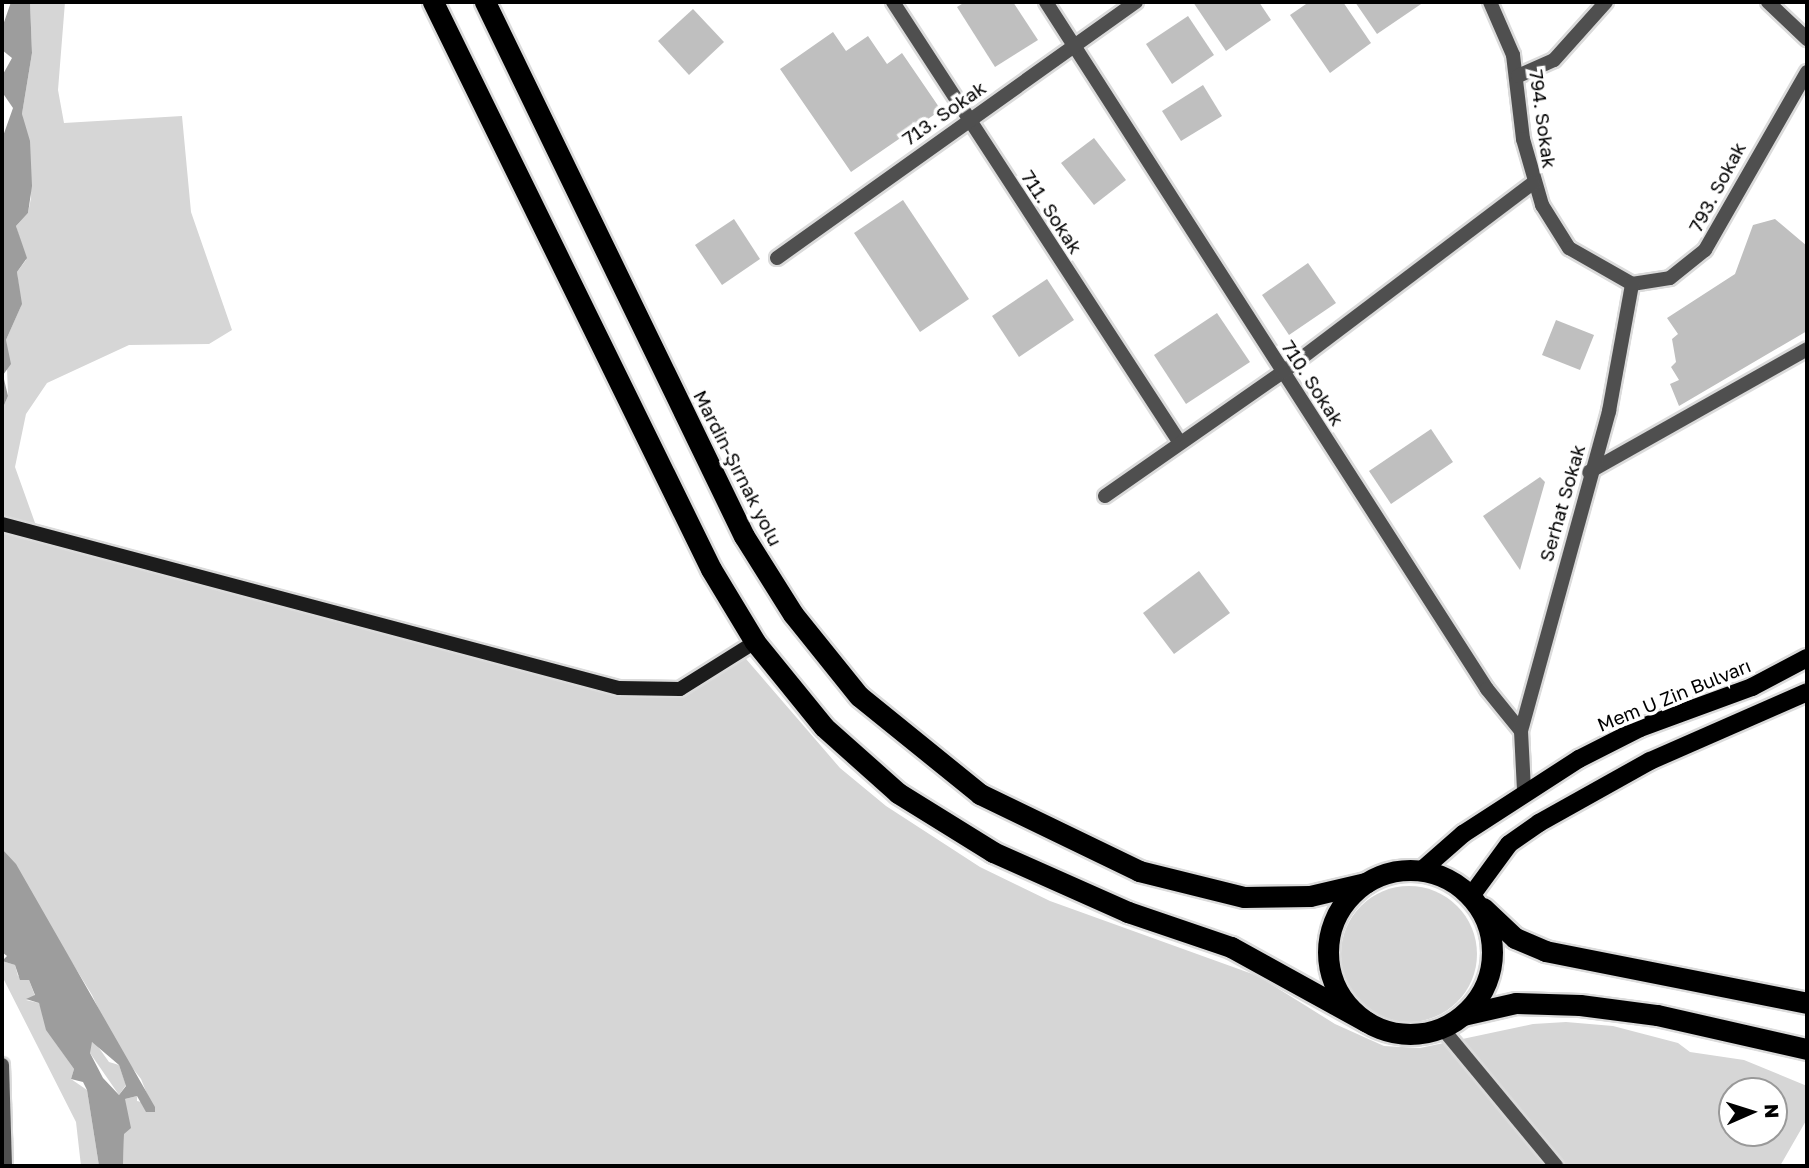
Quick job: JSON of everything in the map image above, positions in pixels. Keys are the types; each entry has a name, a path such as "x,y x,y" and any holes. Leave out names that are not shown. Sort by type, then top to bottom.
{"highway":[{"path":"433,2 711,569 755,642 824,727 898,793 949,826 1065,885 1231,947 1367,1022 1404,1034 1442,1027 1463,1015 1516,1003 1580,1005 1657,1015 1807,1049"},
{"name":"Mardin-Şırnak yolu","path":"485,2 744,536 793,614 859,696 980,794 1139,871 1244,897 1310,896 1365,883"},
{"path":"1367,1022 1339,993 1328,953 1337,913 1365,883 1392,872 1422,870 1440,875 1471,896 1515,938 1545,951 1807,1003"},
{"path":"1463,1015 1490,971 1488,931 1471,896"}],"main road":[{"name":"Mem U Zin Bulvarı","path":"1422,870 1524,791 1640,727 1752,687 1807,658"},
{"path":"1471,896 1509,844 1539,823 1650,761 1807,692"}],"street":[{"name":"711. Sokak","path":"893,2 1180,443"},
{"name":"710. Sokak","path":"1046,2 1487,689 1521,731"},
{"name":"713. Sokak","path":"777,258 968,119 1136,2"},
{"name":"794. Sokak","path":"1490,2 1518,76 1533,183 1569,248 1632,284"},
{"path":"1518,76 1554,60 1606,2"},
{"path":"1768,2 1807,39"},
{"name":"793. Sokak","path":"1632,284 1670,278 1705,250 1807,72"},
{"path":"1105,496 1283,372 1533,183"},
{"name":"Serhat Sokak","path":"1521,731 1589,472 1609,411 1632,284"},
{"path":"1589,472 1807,349"},
{"path":"2,524 619,688 680,689 755,642"},
{"path":"1521,731 1524,791"},
{"path":"1442,1027 1556,1166"},
{"path":"2,1066 5,1166"}],"shaded area":[{"path":"11,2 30,2 32,53 22,114 30,141 32,186 28,213 16,226 27,258 17,272 22,304 6,340 11,364 3,375 8,396 2,410 2,139 13,108 2,92 2,76 12,58 2,50 2,28"},
{"path":"30,2 65,2 58,90 64,123 182,116 191,212 232,330 209,344 129,345 47,383 26,414 15,467 39,534 662,693 740,652 840,768 886,806 980,867 1050,901 1258,976 1335,1024 1384,1046 1420,1048 1533,1024 1566,1022 1613,1026 1678,1043 1690,1052 1744,1060 1785,1077 1718,1077 1718,1147 1788,1147 1788,1078 1807,1086 1807,1119 1780,1166 123,1166 125,1099 137,1096 137,1101 151,1104 141,1079 116,1047 92,995 2,849 2,410 8,396 6,340 21,306 17,272 26,260 16,226 28,213 31,198 22,114 32,53"},
{"path":"2,849 16,864 155,1107 155,1112 146,1112 137,1096 125,1099 131,1128 124,1134 123,1166 99,1166 87,1090 83,1082 71,1079 74,1069 46,1030 39,1003 26,999 35,995 29,980 20,980 15,965 2,961 7,956 2,952","holes":["92,1042 119,1065 126,1086 119,1095 103,1078 90,1053"]},
{"path":"1409,886 1435,891 1457,906 1472,928 1477,954 1472,980 1457,1002 1435,1017 1409,1022 1383,1017 1361,1002 1346,980 1341,954 1346,928 1361,906 1383,891"},
{"path":"2,961 15,965 18,976 29,980 35,996 26,1000 39,1003 55,1042 74,1069 71,1079 87,1090 99,1166 81,1166 76,1122 2,976"},
{"path":"94,1041 109,1062 119,1065 126,1085 119,1095 90,1053 89,1045"}],"building":[{"path":"965,2 1013,2 1038,40 995,67 957,7"},
{"path":"1193,2 1259,2 1271,20 1226,51"},
{"path":"1309,2 1343,2 1371,43 1330,73 1290,15"},
{"path":"1355,2 1424,2 1377,34"},
{"path":"693,9 724,42 689,75 658,41"},
{"path":"1188,16 1214,55 1172,84 1146,44"},
{"path":"833,32 846,51 868,36 887,64 902,53 941,110 851,172 780,69"},
{"path":"1203,85 1222,116 1181,141 1162,111"},
{"path":"1094,138 1126,180 1094,205 1061,163"},
{"path":"903,200 969,299 920,332 854,233"},
{"path":"734,219 760,259 722,285 695,245"},
{"path":"1775,219 1807,246 1807,331 1679,406 1670,384 1679,380 1671,367 1676,362 1672,339 1678,334 1667,318 1735,274 1753,225"},
{"path":"1308,263 1336,303 1289,335 1262,295"},
{"path":"1047,279 1074,320 1019,357 992,316"},
{"path":"1217,313 1250,362 1186,404 1154,355"},
{"path":"1556,320 1594,335 1580,370 1542,355"},
{"path":"1431,429 1453,462 1391,504 1369,471"},
{"path":"1540,477 1545,482 1520,570 1483,516"},
{"path":"1199,571 1230,613 1174,654 1143,613"}]}
